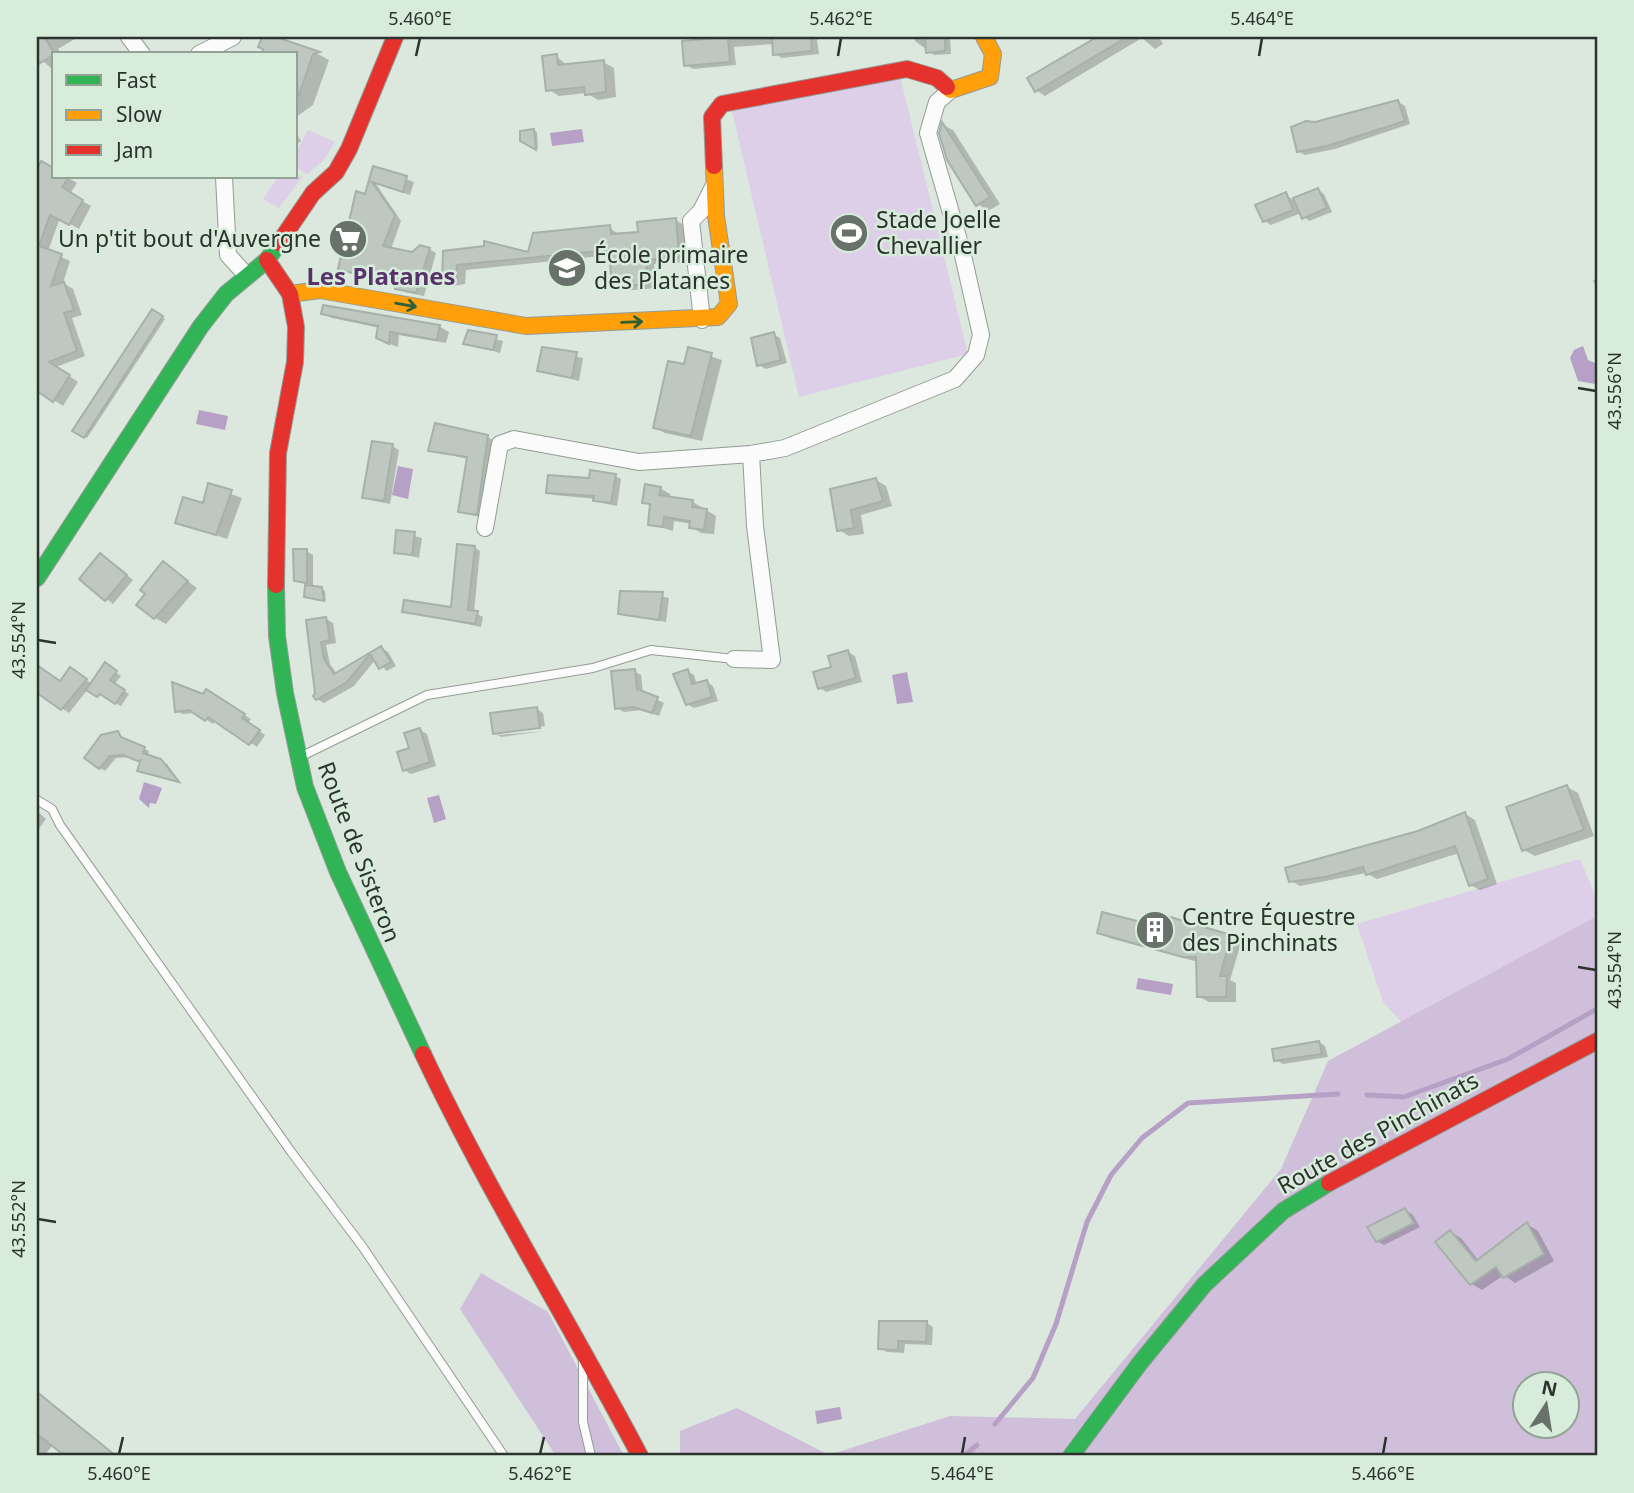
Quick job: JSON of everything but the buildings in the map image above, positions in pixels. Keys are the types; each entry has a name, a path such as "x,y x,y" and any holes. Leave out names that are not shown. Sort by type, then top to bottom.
{"main road":[{"path":"37,578 201,327 226,294 267,260 313,193 332,177 343,160 395,37"},
{"path":"290,294 320,290 526,326 702,320 718,317 728,309 716,216 712,117 722,104 907,69 937,78 951,90 990,77 993,54 984,37"},
{"name":"Route de Sisteron","path":"267,260 290,294 296,327 295,362 278,453 275,554 277,636 305,787 338,872 393,995 464,1141 583,1348 640,1456"},
{"name":"Route des Pinchinats","path":"1072,1456 1140,1363 1204,1285 1283,1211 1362,1163 1597,1041"}],"street":[{"path":"130,37 141,52"},
{"path":"203,52 233,37"},
{"path":"485,528 500,444 514,439 639,462 751,454 785,448 955,379 976,355 981,335 962,251 928,133 937,102 951,90"},
{"path":"223,178 228,255 247,276"},
{"path":"702,320 691,221 701,211 716,182"},
{"path":"734,659 772,660 755,526 751,454"}],"lane":[{"path":"299,758 350,730 428,695 593,668 652,650 734,659"},
{"path":"37,800 52,809 60,825 292,1153 362,1246 504,1456"},
{"path":"583,1348 583,1422 591,1456"}],"shaded area":[{"name":"Stade Joelle Chevallier","path":"900,76 968,354 799,397 732,111"},
{"path":"582,129 584,142 552,146 550,133"},
{"path":"308,130 335,142 323,161 307,174 298,168 298,148"},
{"path":"298,175 302,177 279,208 263,199 277,178 298,178"},
{"path":"1583,346 1588,360 1597,364 1595,384 1578,381 1570,358 1574,350"},
{"path":"199,410 228,416 225,430 196,424"},
{"path":"398,466 413,469 408,499 392,495"},
{"path":"907,672 913,702 897,704 892,675"},
{"path":"144,782 162,788 156,804 150,803 149,808 139,799"},
{"path":"439,795 446,819 434,823 427,798"},
{"path":"1580,859 1597,900 1597,952 1414,1036 1383,1002 1357,924"},
{"path":"1597,916 1597,1456 680,1456 680,1431 737,1408 829,1455 950,1416 1075,1419 1281,1169 1328,1061"},
{"path":"1138,978 1173,984 1171,995 1136,989"},
{"path":"481,1273 548,1312 624,1456 556,1456 460,1309"},
{"path":"840,1407 842,1419 817,1424 815,1411"}],"waterway":[{"path":"1367,1095 1404,1097 1508,1059 1597,1009"},
{"path":"995,1424 1033,1378 1056,1324 1087,1222 1111,1175 1142,1138 1188,1103 1338,1094"},
{"path":"964,1456 977,1445"}],"traffic: fast":[{"path":"37,578 201,326 226,294 267,260 279,243"},
{"path":"276,585 277,636 285,693 305,787 338,872 423,1054"},
{"path":"1071,1456 1140,1363 1204,1285 1283,1211 1329,1183"}],"traffic: slow":[{"path":"947,87 951,90 990,77 993,54 984,37"},
{"path":"290,294 320,290 526,326 718,317 729,304 716,216 714,166"}],"traffic: jam":[{"path":"279,243 313,193 336,172 349,149 395,37"},
{"path":"714,166 712,117 722,104 907,69 937,78 947,87"},
{"path":"267,260 290,294 296,327 295,362 278,453 276,585"},
{"path":"1329,1183 1597,1041"},
{"path":"423,1054 474,1156 640,1456"}],"place":[{"name":"Stade Joelle Chevallier","path":"849,233"},
{"name":"Un p'tit bout d'Auvergne","path":"348,239"},
{"name":"École primaire des Platanes","path":"567,268"},
{"name":"Centre Équestre des Pinchinats","path":"1155,930"}],"district":[{"name":"Les Platanes","path":"381,277"}]}
